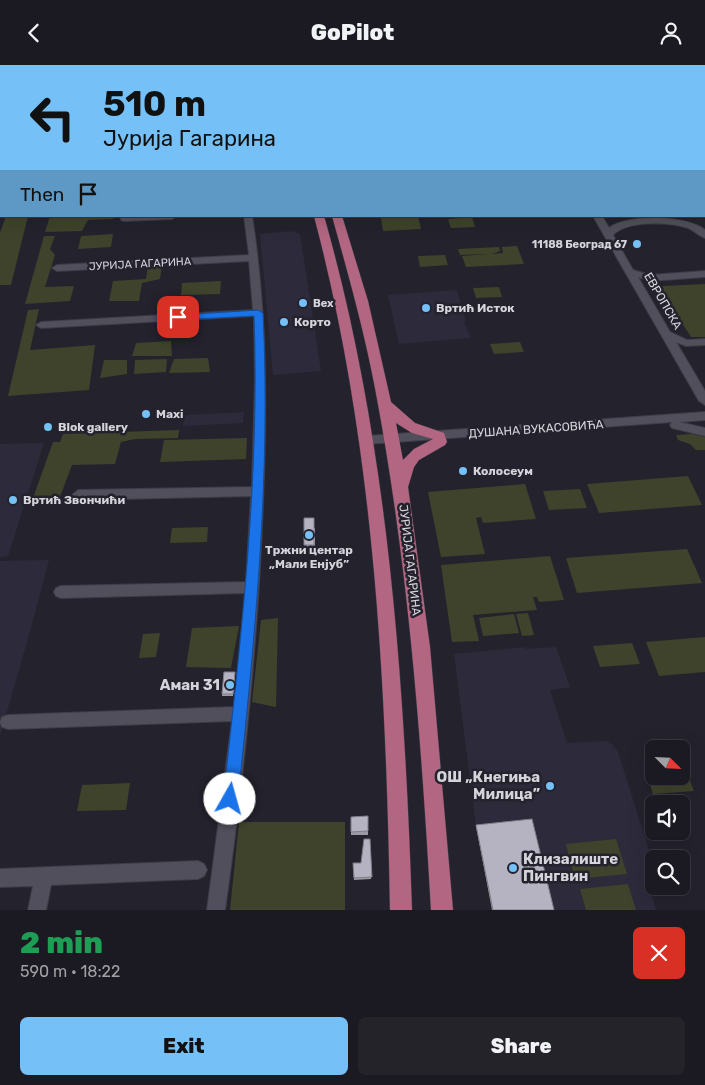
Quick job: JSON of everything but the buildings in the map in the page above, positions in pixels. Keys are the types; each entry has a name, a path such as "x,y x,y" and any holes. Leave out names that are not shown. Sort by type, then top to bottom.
{"main road":[{"path":"319,217 342,306 367,444 385,620 400,904"},
{"name":"ЈУРИЈА ГАГАРИНА","path":"337,217 356,274 385,399 401,490 423,670 443,904"},
{"path":"385,399 403,423 440,439"},
{"path":"401,490 405,469 413,456 440,439"}],"street":[{"path":"124,218 159,217"},
{"path":"216,910 240,714 252,587 258,491 261,383 258,313 248,217"},
{"path":"603,217 630,224"},
{"name":"ЕВРОПСКА","path":"603,217 608,235 705,401"},
{"path":"608,235 617,227 630,224 679,222 698,228 705,235"},
{"name":"ЈУРИЈА ГАГАРИНА","path":"57,268 252,258"},
{"path":"630,272 650,278 705,274"},
{"path":"640,289 652,282 705,278"},
{"path":"41,325 258,313"},
{"path":"666,334 681,342 705,342"},
{"path":"681,360 689,349 705,347"},
{"path":"678,422 696,409 698,388"},
{"name":"ДУШАНА ВУКАСОВИЋА","path":"678,422 705,417"},
{"path":"678,422 705,432"},
{"name":"ДУШАНА ВУКАСОВИЋА","path":"367,444 678,422 705,423"},
{"path":"78,495 258,491"},
{"path":"61,593 252,587"},
{"path":"8,722 240,714"},
{"path":"0,878 198,871"},
{"path":"37,910 44,876"}],"shaded area":[{"path":"292,231 300,234 321,371 273,375 260,234"},
{"name":"Вртић Исток","path":"457,290 466,321 464,322 471,338 399,344 388,295"},
{"path":"244,412 243,423 183,426 185,415"},
{"name":"Вртић Звончићи","path":"44,443 8,556 0,557 0,444"},
{"path":"49,560 31,628 0,736 0,561"},
{"name":"ОШ „Кнегиња Милица”","path":"525,647 526,649 556,647 570,687 550,690 567,743 606,741 613,745 618,752 649,850 645,850 645,895 651,895 656,910 553,910 476,826 454,654"}],"green space":[{"path":"6,217 28,217 11,285 0,285 0,233"},
{"path":"50,217 114,217 113,219 88,220 82,231 45,232"},
{"path":"418,217 421,229 383,231 381,218"},
{"path":"472,217 475,227 451,228 448,219"},
{"path":"113,234 111,247 78,249 81,236"},
{"path":"44,236 55,236 50,249 55,255 45,287 74,286 70,301 25,304"},
{"path":"517,246 524,264 466,267 462,256 488,254 460,255 458,249 499,247 500,251 492,254 503,253 502,247"},
{"path":"445,255 448,265 420,267 418,256"},
{"path":"148,265 162,265 160,279 142,283 139,301 109,301 113,281 146,279"},
{"path":"221,281 220,294 181,295 182,283"},
{"path":"705,284 705,337 691,337 660,289 663,286"},
{"path":"499,287 502,297 476,298 473,288"},
{"path":"39,309 30,350 95,345 89,390 8,396 28,310"},
{"path":"171,341 172,356 132,356 136,343"},
{"path":"520,342 524,352 494,354 490,344"},
{"path":"208,358 210,372 169,373 174,359"},
{"path":"167,359 166,372 134,374 135,360"},
{"path":"104,360 127,360 127,374 100,378"},
{"path":"179,430 178,438 135,439 121,442 115,464 72,465 60,497 33,498 53,442 60,442 63,434"},
{"path":"692,434 705,437 705,450 696,450 690,444 678,440 676,435"},
{"path":"247,438 246,459 160,462 164,440"},
{"path":"688,476 702,505 599,513 587,484"},
{"path":"525,484 536,519 483,523 481,517 476,518 485,554 441,557 428,492"},
{"path":"580,489 587,508 549,510 543,491"},
{"path":"208,527 207,542 170,543 172,528"},
{"path":"687,549 702,583 577,593 566,558"},
{"path":"550,556 564,600 539,602 537,597 533,597 537,610 473,615 479,641 452,642 441,565"},
{"path":"528,613 534,635 522,636 516,614"},
{"path":"514,614 519,633 483,636 479,618"},
{"path":"278,618 276,707 252,702 261,620"},
{"path":"239,626 231,668 186,667 192,628"},
{"path":"160,633 156,657 139,658 143,634"},
{"path":"705,637 705,672 659,676 646,642"},
{"path":"632,643 640,664 600,667 593,646"},
{"path":"690,781 694,791 653,794 650,785 690,785"},
{"path":"130,783 126,810 77,811 82,785"},
{"path":"239,822 345,822 345,910 230,910"},
{"path":"616,839 627,874 575,879 566,844"},
{"path":"628,884 636,910 586,910 580,889"}],"place":[{"name":"11188 Београд 67","path":"637,244"},
{"name":"Bex","path":"303,303"},
{"name":"Вртић Исток","path":"426,308"},
{"name":"Корто","path":"284,322"},
{"name":"Maxi","path":"146,414"},
{"name":"Blok gallery","path":"48,427"},
{"name":"Колосеум","path":"463,471"},
{"name":"Вртић Звончићи","path":"13,500"},
{"name":"Тржни центар „Мали Енјуб”","path":"309,535"},
{"name":"Аман 31","path":"230,685"},
{"name":"ОШ „Кнегиња Милица”","path":"550,786"},
{"name":"Клизалиште Пингвин","path":"513,868"}],"route":[{"path":"178,317 258,313 261,412 256,536 238,737 230,799"}]}
